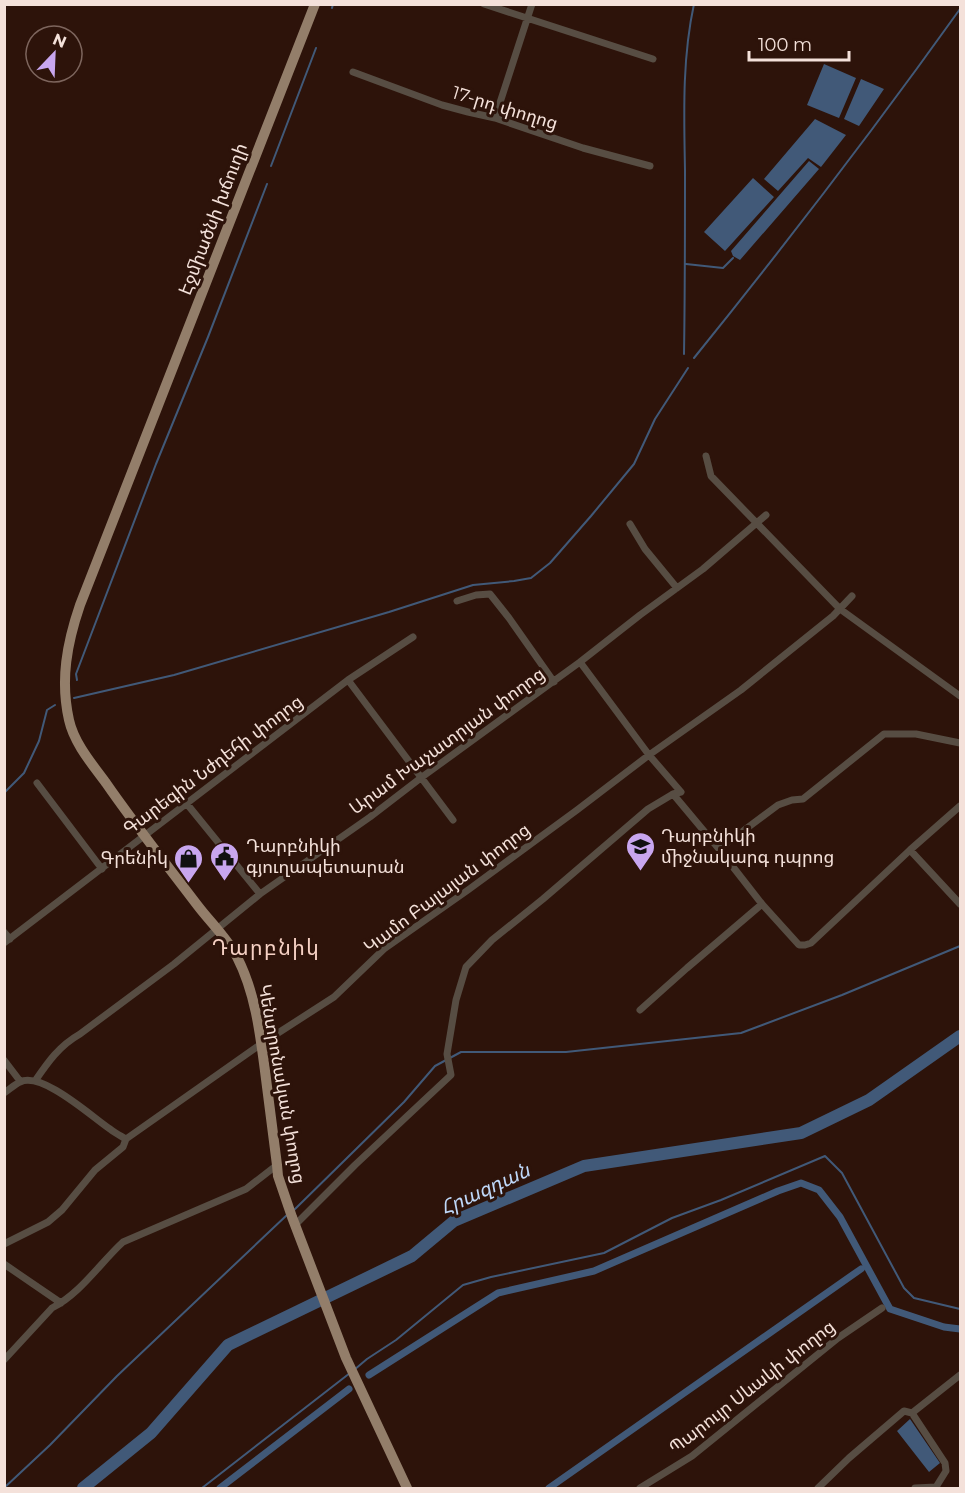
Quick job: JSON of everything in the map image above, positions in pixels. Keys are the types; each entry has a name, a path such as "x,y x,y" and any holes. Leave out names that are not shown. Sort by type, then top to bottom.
{"main road":[{"name":"Էջմիածնի խճուղի","path":"66,688 67,649 72,630 315,4"},
{"name":"Կենտրոնական փողոց","path":"66,688 69,722 78,743 144,836 236,955 248,981 254,1001 261,1044 278,1176 349,1364 406,1488"}],"street":[{"path":"484,4 653,59"},
{"path":"495,118 532,4"},
{"name":"17-րդ փողոց","path":"353,72 442,105 495,118 583,148 650,166"},
{"path":"706,456 711,476 840,609 960,696"},
{"name":"Արամ Խաչատրյան փողոց","path":"35,1081 67,1042 174,964 260,894 370,817 554,682 703,569 766,515"},
{"path":"630,524 645,549 677,588"},
{"path":"456,601 490,594 554,682"},
{"name":"Կամո Բալայան փողոց","path":"4,1244 48,1222 63,1210 95,1170 123,1147 126,1139 261,1044 334,997 384,949 741,690 833,616 852,596"},
{"name":"Գարեգին Նժդեհի փողոց","path":"8,941 348,680 413,637"},
{"path":"294,1221 451,1075 447,1054 456,1000 466,967 492,940 543,900 648,810 673,794 681,792 649,755 580,662"},
{"path":"348,680 453,819"},
{"path":"719,849 778,805 803,799 884,734 916,734 960,742"},
{"path":"37,783 102,869"},
{"path":"673,794 762,904 799,945 811,943 960,806"},
{"path":"187,804 260,894"},
{"path":"910,850 960,904"},
{"path":"640,1010 762,904"},
{"path":"4,932 8,941"},
{"path":"4,1060 20,1081"},
{"path":"4,1093 20,1081 35,1081 68,1097 126,1139"},
{"path":"4,1360 52,1308 61,1303 93,1274 106,1257 123,1242 246,1189 277,1165"},
{"path":"4,1263 61,1303"},
{"name":"Պարույր Սևակի փողոց","path":"640,1488 692,1456 838,1338 882,1308"},
{"path":"912,1413 960,1375"},
{"path":"818,1488 904,1411 912,1413 945,1462 946,1471 936,1488 915,1488"}],"water":[{"path":"824,64 856,78 839,118 807,105"},
{"path":"861,79 884,89 859,126 844,119"},
{"path":"815,119 846,135 821,167 808,158 778,191 764,179"},
{"path":"809,161 819,169 740,260 733,256 731,251"},
{"path":"753,178 774,197 725,251 704,232"},
{"path":"910,1419 940,1463 929,1472 897,1431"}],"waterway":[{"path":"332,8 333,4"},
{"path":"684,354 685,87 687,45 694,4"},
{"path":"694,358 830,185 960,9"},
{"path":"271,166 316,48"},
{"path":"77,680 76,674 156,464 267,184"},
{"path":"686,264 723,268 733,258"},
{"path":"74,698 174,675 473,585 531,578 550,563 634,464 655,419 688,368"},
{"path":"4,793 24,773 39,741 47,710 55,705"},
{"path":"293,1211 404,1102 435,1066 461,1052 566,1052 741,1033 842,995 960,946"},
{"name":"Հրազդան","path":"83,1488 151,1433 228,1345 412,1256 454,1221 584,1166 801,1133 869,1100 960,1036"},
{"path":"354,1370 396,1340 463,1285 604,1253 672,1218 825,1156 842,1173 904,1288 914,1298 960,1309"},
{"path":"369,1375 498,1293 594,1271 801,1183 819,1190 840,1217 890,1309 944,1327 960,1329"},
{"path":"4,1488 50,1445 117,1376 288,1214"},
{"path":"549,1488 861,1269"},
{"path":"202,1488 350,1373"},
{"path":"220,1488 349,1389"}],"place":[{"name":"Դարբնիկի միջնակարգ դպրոց","path":"640,872"},
{"name":"Դարբնիկի գյուղապետարան","path":"225,882"},
{"name":"Գրենիկ","path":"189,884"}],"district":[{"name":"Դարբնիկ","path":"266,947"}]}
